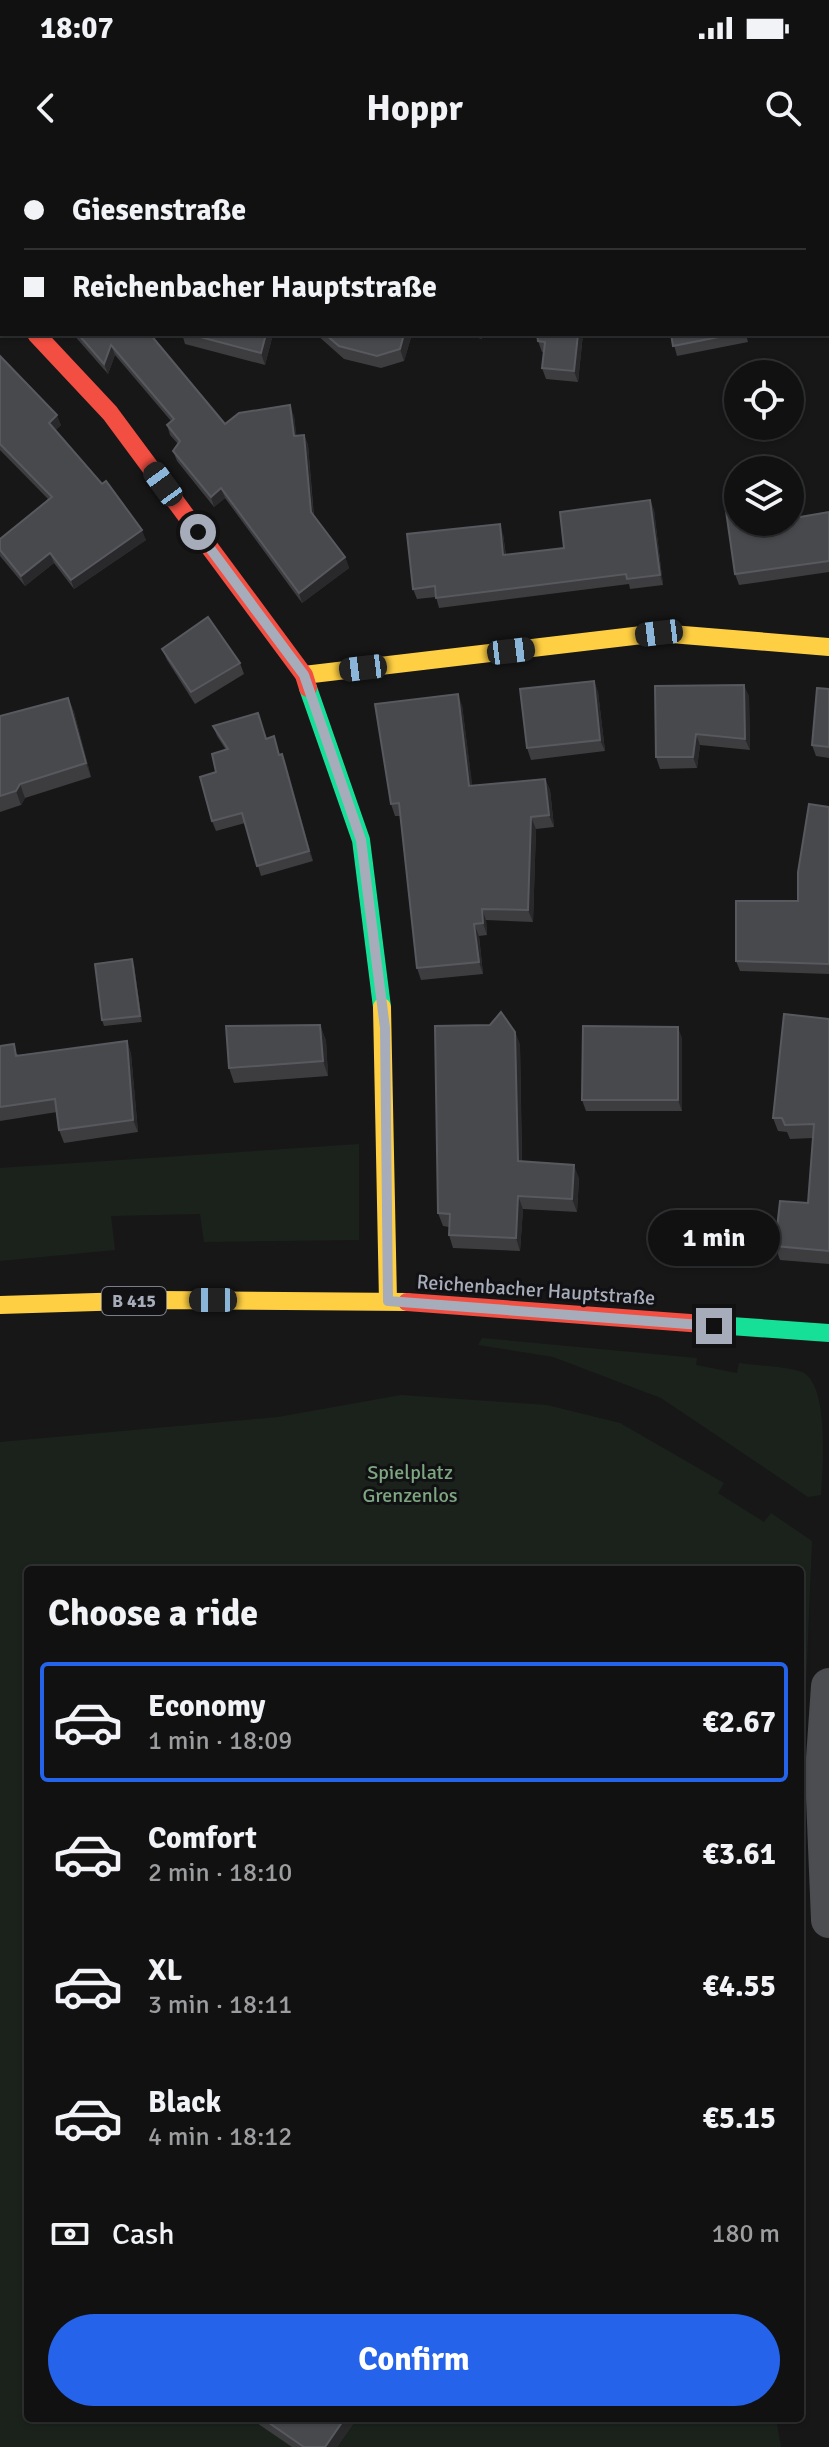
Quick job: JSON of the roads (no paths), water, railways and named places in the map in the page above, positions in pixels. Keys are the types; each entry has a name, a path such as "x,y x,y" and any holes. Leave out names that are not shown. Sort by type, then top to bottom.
{"street":[{"path":"38,336 110,413 304,675 361,840 385,1028 388,1301"},
{"path":"304,675 659,633 829,647"},
{"name":"Reichenbacher Hauptstraße","path":"0,1305 160,1300 388,1301 829,1333"},
{"path":"829,1686 823,1773 829,1920"}],"park label":[{"name":"Spielplatz Grenzenlos","path":"410,1484"}]}
